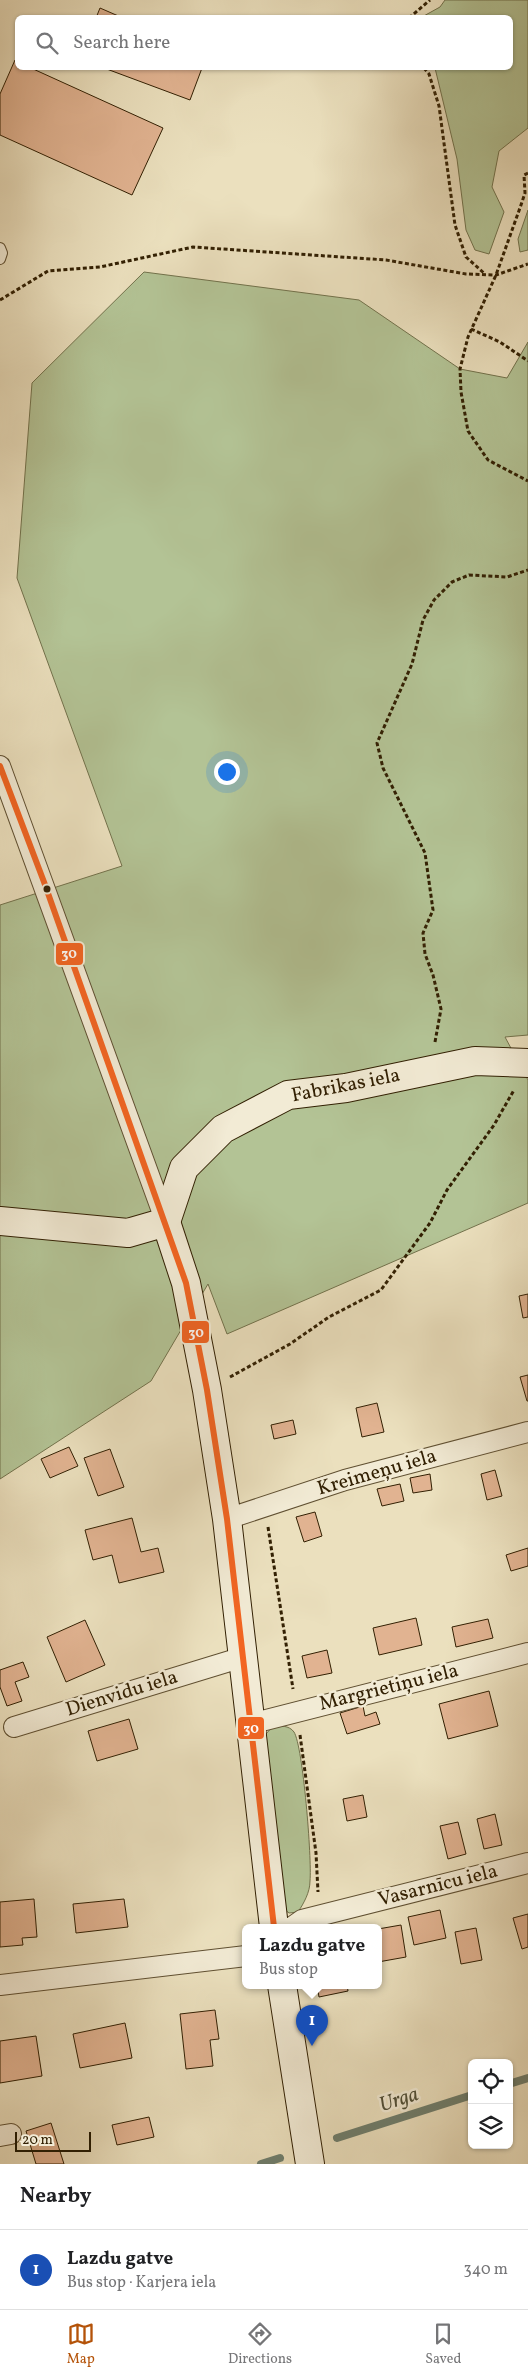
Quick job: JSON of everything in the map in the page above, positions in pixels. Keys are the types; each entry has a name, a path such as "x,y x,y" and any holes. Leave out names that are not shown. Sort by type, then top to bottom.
{"street":[{"path":"0,766 44,882 166,1222 186,1283 207,1390 227,1519 274,1924"},
{"name":"Fabrikas iela","path":"166,1222 184,1168 223,1129 288,1095 346,1088 429,1069 475,1061 523,1073"},
{"path":"0,1221 128,1233 166,1222"},
{"name":"Kreimeņu iela","path":"227,1519 344,1480 528,1432"},
{"name":"Margrietiņu iela","path":"250,1724 528,1653"},
{"name":"Dienvidu iela","path":"7,1727 243,1657"},
{"name":"Vasarnīcu iela","path":"296,1924 302,1920 528,1863"},
{"path":"0,1985 242,1956"},
{"path":"283,1989 310,2164"}],"lane":[{"path":"0,248 2,253 0,259"}],"path":[{"path":"412,15 430,0"},
{"path":"426,70 429,74 439,106 455,224 466,257 486,274"},
{"path":"528,173 524,175 525,193 522,205 496,275 471,329 460,369 461,392 468,431 488,460 528,482"},
{"path":"0,300 48,271 100,267 193,247 386,260 466,274 496,275 528,264"},
{"path":"471,329 500,342 528,361"},
{"path":"429,1069 441,1009 433,974 425,954 423,933 433,910 425,853 383,768 377,743 412,664 423,620 434,600 452,582 469,575 507,577 528,570"},
{"path":"207,1390 290,1344 329,1317 381,1290 430,1223 447,1190 494,1125 523,1073"}],"green space":[{"path":"445,0 528,0 528,128 499,151 492,187 504,212 489,254 475,250 466,230 457,159 435,70 513,70 513,15 426,15 440,7"},
{"path":"528,210 528,250 520,252 518,239"},
{"path":"144,272 359,300 460,369 507,378 528,342 528,1035 505,1037 528,1080 528,1203 227,1334 208,1284 151,1381 0,1479 0,905 122,866 17,578 32,383"},
{"path":"273,1726 287,1727 292,1730 297,1742 301,1758 310,1850 309,1889 298,1912 289,1913 284,1909 265,1748 266,1734"}],"building":[{"path":"100,8 116,15 97,15"},
{"path":"15,60 15,70 35,70 163,128 132,195 0,135 0,94"},
{"path":"109,70 201,70 190,100"},
{"path":"528,1294 528,1317 523,1318 519,1296"},
{"path":"528,1375 528,1401 527,1401 520,1377"},
{"path":"377,1403 384,1432 362,1437 356,1408"},
{"path":"293,1420 296,1434 274,1439 271,1425"},
{"path":"69,1447 78,1466 50,1478 41,1459"},
{"path":"110,1449 124,1487 98,1496 84,1458"},
{"path":"495,1470 502,1496 487,1500 481,1474"},
{"path":"430,1474 432,1490 413,1493 410,1478"},
{"path":"400,1484 404,1501 382,1506 377,1489"},
{"path":"315,1512 322,1536 304,1542 296,1517"},
{"path":"132,1518 141,1552 158,1548 164,1572 119,1583 112,1555 93,1560 85,1530"},
{"path":"528,1548 528,1566 511,1571 506,1555"},
{"path":"416,1618 422,1645 379,1655 373,1628"},
{"path":"488,1619 493,1638 456,1647 452,1627"},
{"path":"85,1620 105,1665 66,1682 47,1637"},
{"path":"327,1650 332,1673 307,1678 302,1656"},
{"path":"23,1662 29,1677 15,1682 22,1701 7,1706 0,1687 0,1670"},
{"path":"489,1691 498,1726 448,1739 439,1704"},
{"path":"363,1706 365,1716 376,1712 380,1724 347,1734 340,1713"},
{"path":"129,1719 138,1749 97,1761 88,1731"},
{"path":"363,1795 367,1817 347,1821 343,1799"},
{"path":"495,1814 502,1845 484,1849 477,1819"},
{"path":"458,1822 466,1854 448,1859 440,1826"},
{"path":"34,1899 37,1937 22,1938 23,1945 0,1947 0,1902"},
{"path":"124,1899 128,1927 76,1933 73,1904"},
{"path":"440,1910 446,1938 414,1945 408,1917"},
{"path":"528,1914 528,1947 522,1949 513,1918"},
{"path":"401,1925 406,1957 382,1961 382,1928"},
{"path":"476,1928 482,1960 461,1964 455,1932"},
{"path":"318,1989 348,1989 348,1991 319,1997"},
{"path":"215,2010 219,2039 210,2040 213,2066 186,2069 180,2014"},
{"path":"125,2023 132,2058 80,2068 73,2034"},
{"path":"36,2036 42,2076 0,2083 0,2041"},
{"path":"149,2117 154,2137 117,2145 112,2125"},
{"path":"51,2123 64,2164 36,2164 26,2131"}],"waterway":[{"name":"Urga","path":"513,2083 528,2078"},
{"name":"Urga","path":"337,2138 468,2096"},
{"name":"Urga","path":"261,2164 280,2158"}],"transit line":[{"name":"30","path":"0,766 44,882 186,1283 207,1390 227,1519 274,1924"}],"place":[{"name":"Lazdu gatve","path":"312,2046"}]}
